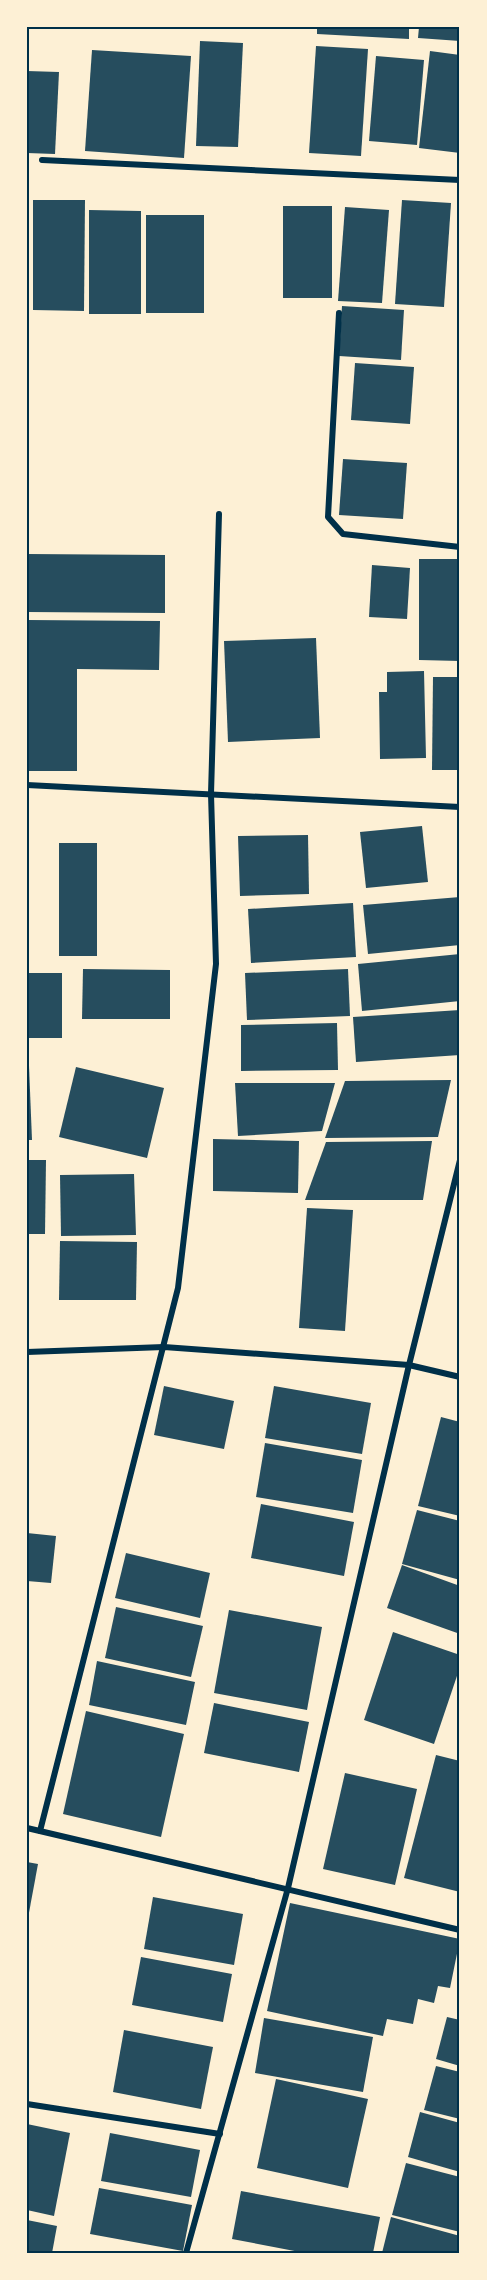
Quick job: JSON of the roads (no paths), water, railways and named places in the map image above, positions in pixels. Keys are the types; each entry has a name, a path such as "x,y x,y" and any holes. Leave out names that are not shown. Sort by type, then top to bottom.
{"street":[{"path":"42,160 460,180"},
{"path":"339,313 328,517 344,534 460,547"},
{"path":"40,1831 178,1287 216,963 211,794 219,514"},
{"path":"27,785 460,807"},
{"path":"186,2253 288,1888 409,1365 460,1160"},
{"path":"27,1352 164,1347 409,1365 460,1377"},
{"path":"27,1828 460,1930"},
{"path":"27,2104 220,2134"}]}
